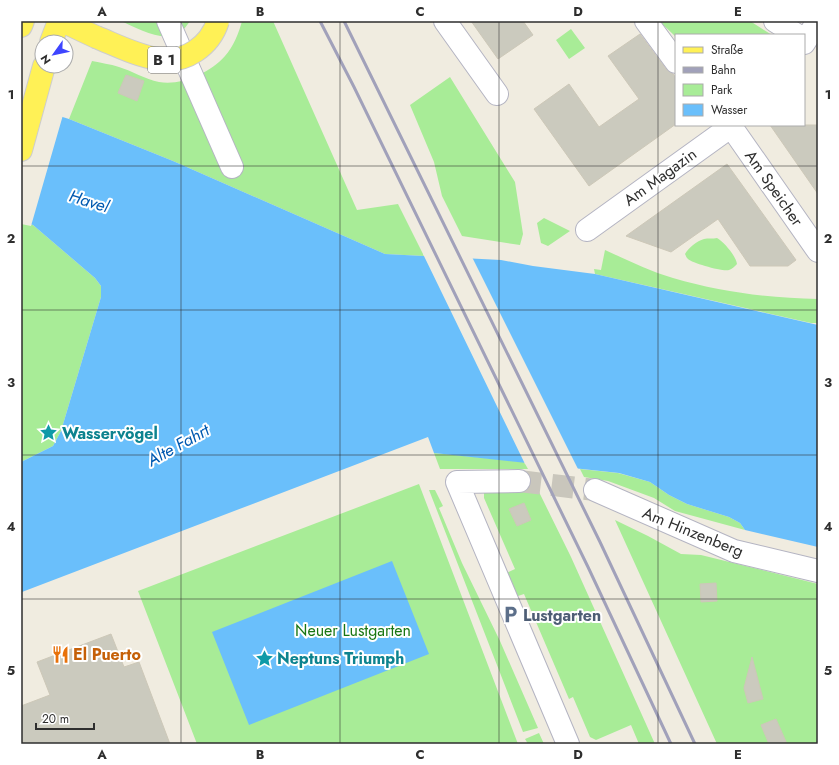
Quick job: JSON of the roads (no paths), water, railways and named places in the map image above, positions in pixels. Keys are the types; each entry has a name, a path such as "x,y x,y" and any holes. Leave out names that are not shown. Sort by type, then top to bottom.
{"main road":[{"path":"21,26 23,21"},
{"name":"B 1","path":"54,34 60,21 147,57 159,60 171,60 192,54 200,48 209,40 218,21"},
{"path":"21,150 42,74"}],"street":[{"path":"168,21 232,167"},
{"path":"445,21 496,94"},
{"path":"646,21 675,61"},
{"path":"775,21 795,34"},
{"path":"806,41 818,21"},
{"name":"Am Magazin","path":"587,230 731,126"},
{"name":"Am Speicher","path":"731,126 818,251"},
{"path":"519,481 457,482 568,744"},
{"name":"Am Hinzenberg","path":"595,490 734,551 818,572"}],"water":[{"path":"21,104 69,119 173,161 385,254 501,260 533,266 595,274 818,325 818,547 745,530 740,523 729,517 687,504 669,495 650,482 619,473 434,453 428,437 22,592 21,462 53,446 61,431 101,297 101,286 95,278 33,225 21,221"},
{"path":"392,561 429,654 249,725 212,632"}],"tunnel":[{"path":"519,481 595,490"}],"railway":[{"path":"320,21 354,87 588,567 671,744"},
{"path":"344,21 600,542 695,744"}],"place":[{"name":"Wasservögel","path":"49,433"},
{"name":"Lustgarten","path":"510,615"},
{"name":"El Puerto","path":"60,654"},
{"name":"Neptuns Triumph","path":"264,658"}],"water label":[{"name":"Havel","path":"89,201"},
{"name":"Alte Fahrt","path":"178,445"}],"park label":[{"name":"Neuer Lustgarten","path":"353,630"}]}
